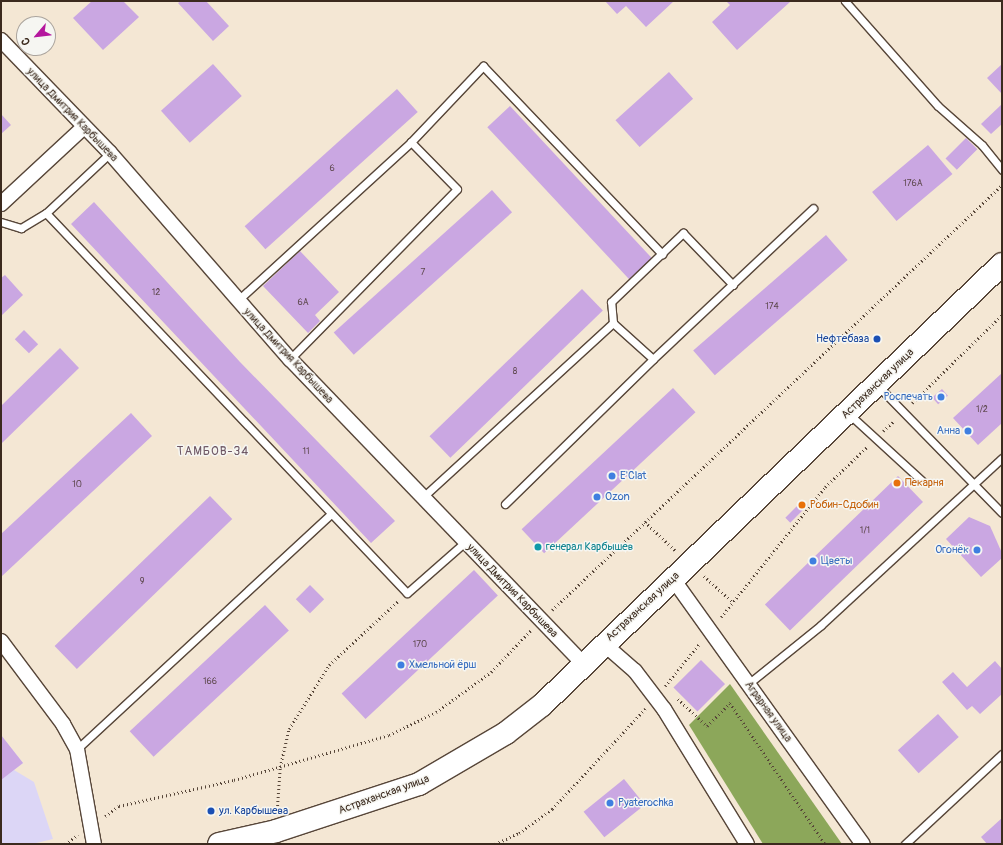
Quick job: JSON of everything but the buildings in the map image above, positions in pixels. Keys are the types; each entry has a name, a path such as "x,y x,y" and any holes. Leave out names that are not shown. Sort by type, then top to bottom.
{"main road":[{"name":"Астраханская улица","path":"219,844 276,831 370,802 448,770 506,734 584,664 674,579 1002,264"}],"street":[{"name":"улица Дмитрия Карбышева","path":"1,40 110,153 237,301 290,358 464,542 584,664"},
{"path":"1,204 84,126"},
{"name":"Аграрная улица","path":"674,579 863,844"},
{"path":"1,641 63,724 77,749 92,825 94,844"},
{"path":"604,644 635,670 655,698 747,844"}],"lane":[{"path":"845,1 938,106 982,145 1002,170"},
{"path":"237,301 411,142 483,66 662,254"},
{"path":"290,358 457,189 411,142"},
{"path":"1,222 21,228 46,213 110,153"},
{"path":"505,504 653,359 813,208"},
{"path":"46,213 330,515 407,593 464,542"},
{"path":"653,359 613,323 612,302 683,233 733,285"},
{"path":"423,497 613,323"},
{"path":"877,385 1002,513"},
{"path":"848,412 922,481"},
{"path":"748,684 821,625 1002,458"},
{"path":"77,749 330,515"},
{"path":"905,844 1002,754"}],"path":[{"path":"65,844 119,806 280,767 389,735 436,712 491,672 540,620 1002,185"},
{"path":"495,844 519,833 552,809 655,698 825,487 903,413 1002,315"},
{"path":"276,831 280,767 290,729 329,666 407,593"},
{"path":"664,687 669,692"},
{"path":"675,696 707,726 730,703 825,844"}],"shaded area":[{"path":"1,735 23,763 14,770 34,782 53,839 32,844 1,844"}],"green space":[{"path":"730,684 842,844 763,844 689,725"}],"place":[{"name":"Нефтебаза","path":"877,339"},
{"name":"Роспечать","path":"941,397"},
{"name":"Анна","path":"968,431"},
{"name":"E'Clat","path":"612,476"},
{"name":"Пекарня","path":"897,483"},
{"name":"Ozon","path":"597,497"},
{"name":"Робин-Сдобин","path":"802,505"},
{"name":"генерал Карбышев","path":"538,547"},
{"name":"Огонёк","path":"977,550"},
{"name":"Цветы","path":"813,561"},
{"name":"Хмельной ёрш","path":"401,665"},
{"name":"Pyaterochka","path":"610,803"},
{"name":"ул. Карбышева","path":"211,811"}],"district":[{"name":"ТАМБОВ-34","path":"213,452"}]}
